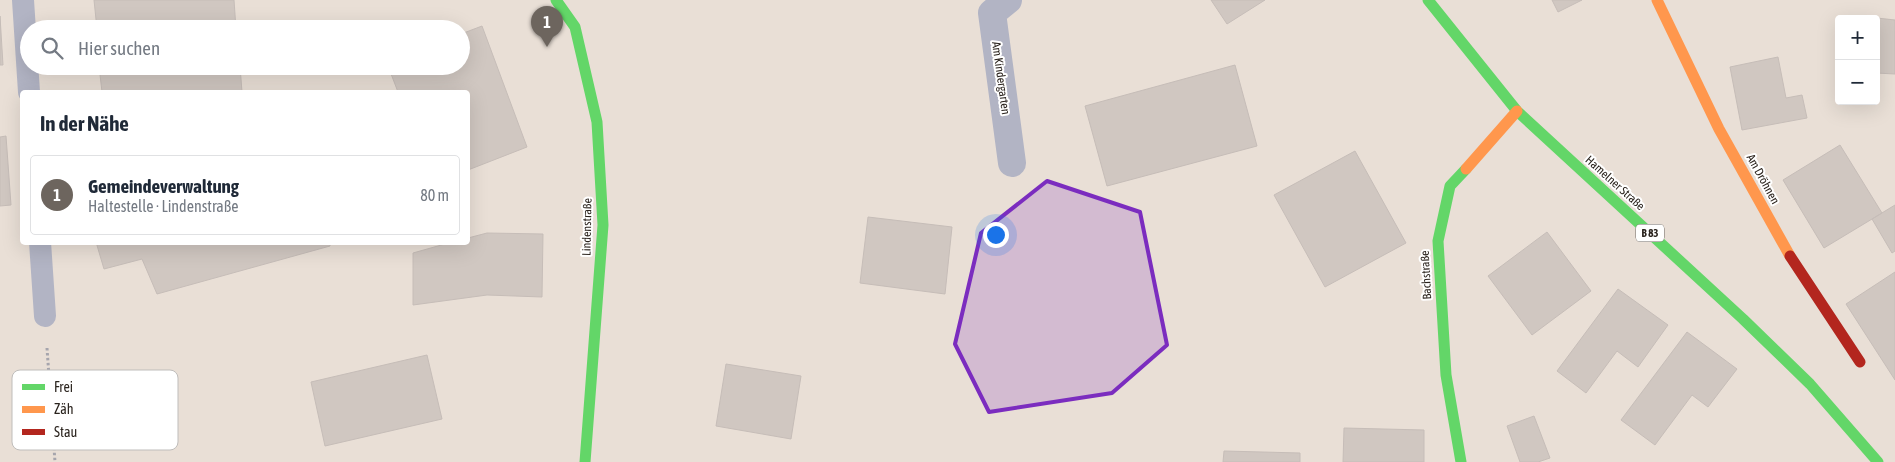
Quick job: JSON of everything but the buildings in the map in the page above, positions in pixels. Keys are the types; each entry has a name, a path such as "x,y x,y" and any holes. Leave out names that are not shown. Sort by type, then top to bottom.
{"street":[{"name":"Lindenstraße","path":"556,0 575,27 597,122 603,225 585,462"},
{"name":"Am Kindergarten","path":"1008,0 992,13 1012,164"},
{"name":"Hamelner Straße","path":"1428,0 1517,111 1744,318 1810,384 1878,462"},
{"name":"Am Dröhnen","path":"1656,0 1719,129 1795,266 1860,362"},
{"name":"Bachstraße","path":"1461,462 1446,375 1438,241 1450,186 1517,111"}],"lane":[{"path":"23,0 24,20"},
{"path":"28,75 29,90"},
{"path":"40,245 45,316"}],"path":[{"path":"45,316 49,370"}],"highlighted area":[{"path":"1047,181 1140,212 1167,345 1112,393 989,412 955,344 981,233"}],"traffic: fast":[{"path":"556,0 575,27 597,122 603,225 585,462"},
{"path":"1428,0 1517,111 1743,319 1810,384 1878,462"},
{"path":"1461,462 1446,375 1438,241 1450,186 1466,169"}],"traffic: slow":[{"path":"1657,0 1719,129 1790,256"},
{"path":"1466,169 1517,111"}],"traffic: jam":[{"path":"1790,256 1860,362"}],"place":[{"name":"Gemeindeverwaltung","path":"547,47"}]}
